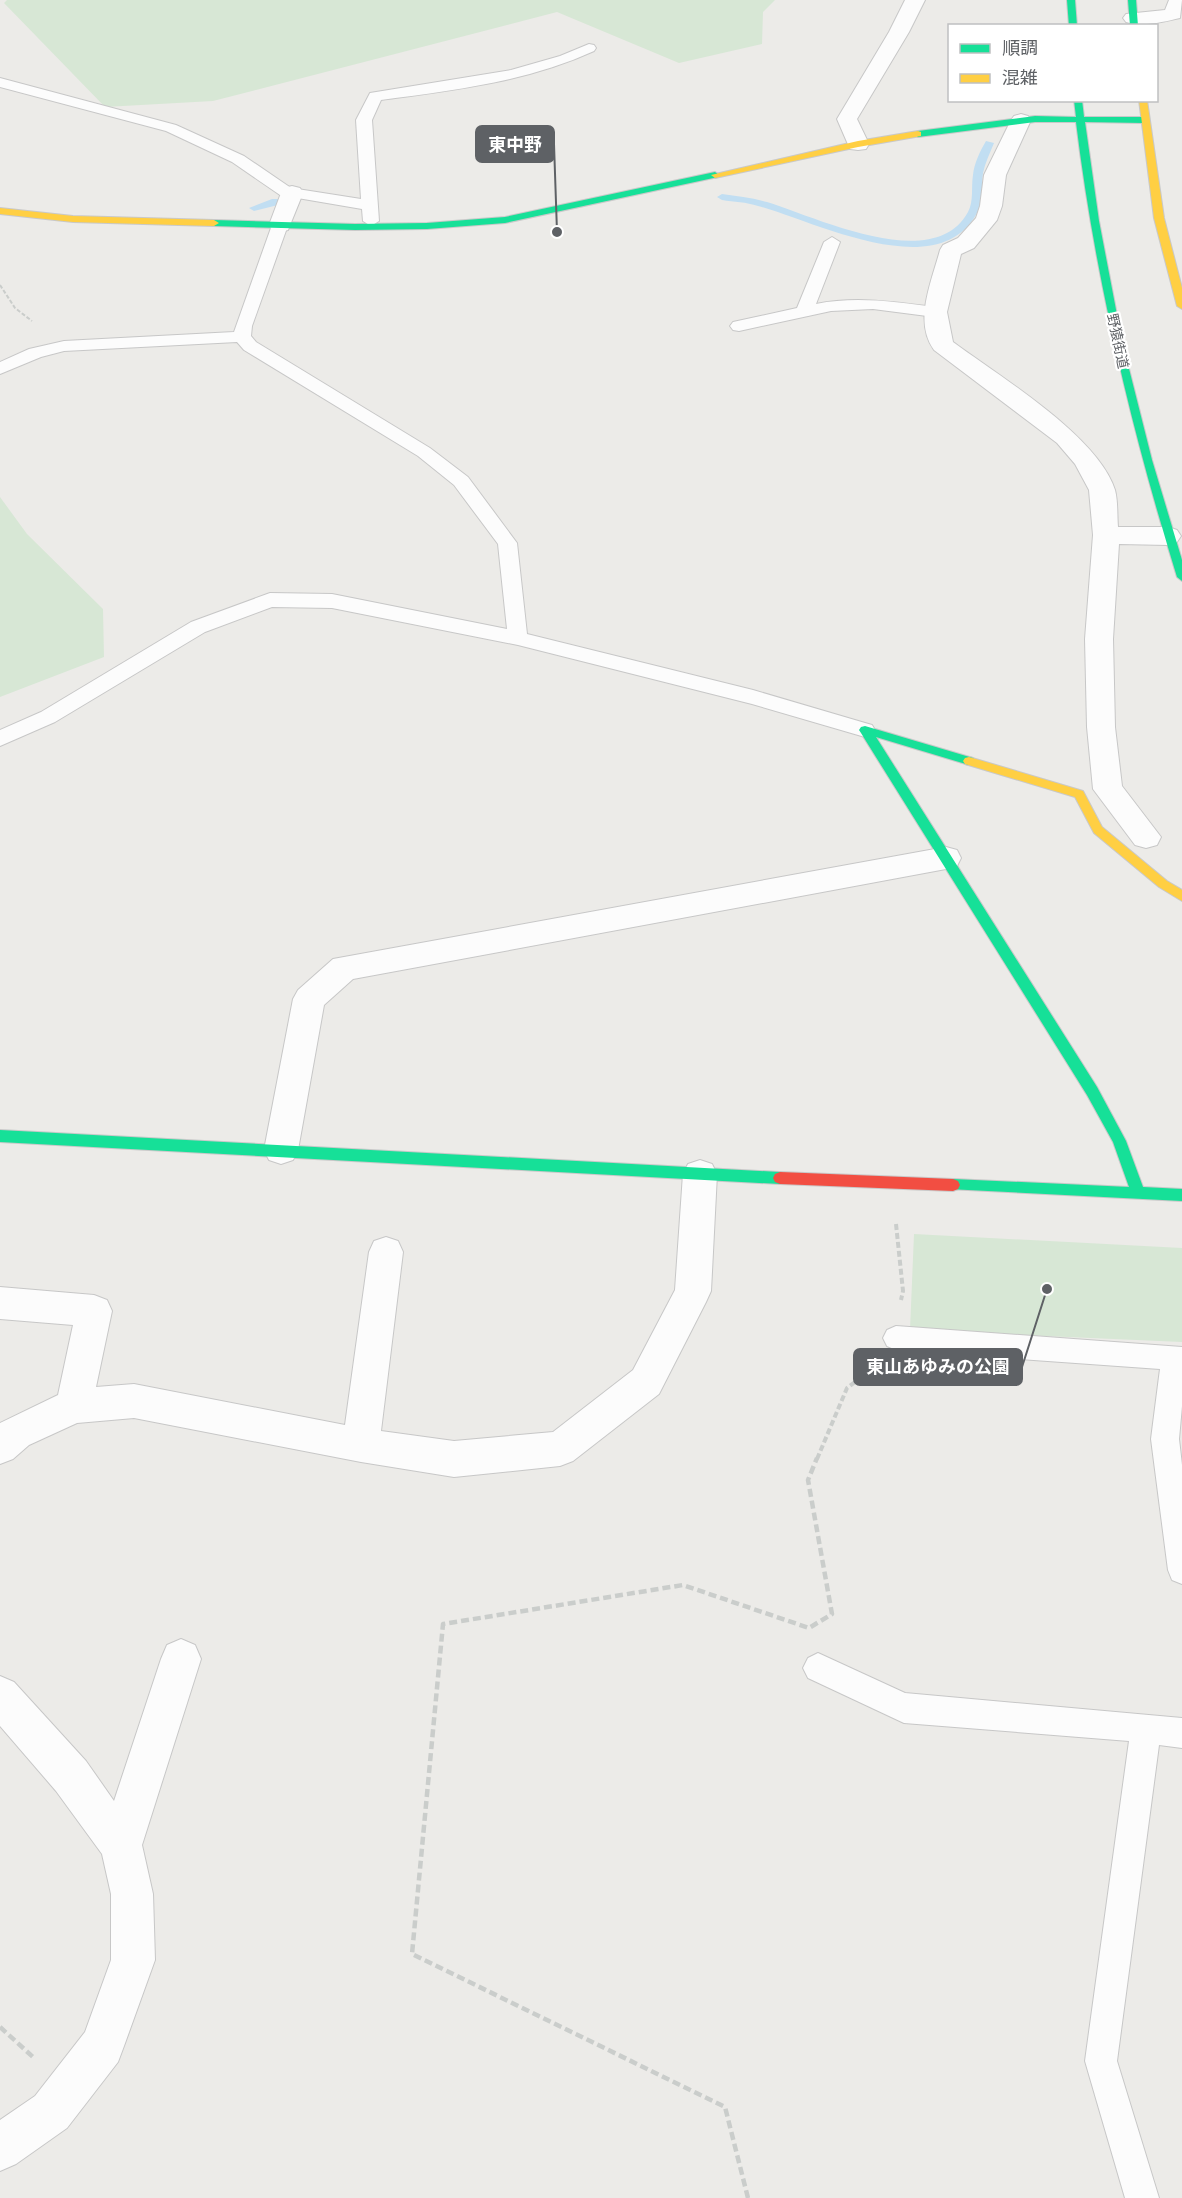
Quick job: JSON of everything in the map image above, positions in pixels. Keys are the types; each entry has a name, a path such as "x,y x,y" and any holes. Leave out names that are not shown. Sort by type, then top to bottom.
{"street":[{"path":"858,144 847,119 899,32 915,0"},
{"path":"1071,0 1073,24"},
{"path":"1133,14 1167,16 1173,14 1179,0"},
{"name":"野猿街道","path":"1078,102 1090,208 1124,370 1168,536 1182,577"},
{"path":"1143,102 1159,218 1182,306"},
{"path":"0,211 73,219 372,227 427,226 505,220 858,144 1022,120 1080,117 1144,120"},
{"path":"1022,120 995,175 991,206 986,220 966,243 951,250 935,312 942,345 1066,438 1086,460 1102,490 1106,535 1099,639 1101,727 1108,789 1146,837"},
{"path":"280,225 292,193"},
{"path":"1106,535 1168,536"},
{"path":"865,730 1092,1091 1119,1141 1139,1194"},
{"path":"865,730 1079,794 1098,830 1163,884 1182,896"},
{"path":"281,1150 309,999 344,968 946,858"},
{"path":"0,1136 700,1174 1182,1195"},
{"path":"0,1447 16,1433 74,1406 134,1401 360,1445 454,1459 560,1449 646,1382 693,1291 700,1174"},
{"path":"360,1445 386,1251"},
{"path":"0,1303 94,1311 74,1406"},
{"path":"121,1845 182,1659"},
{"path":"0,1696 71,1776 121,1845 132,1894 133,1960 102,2046 51,2112 0,2148"}],"lane":[{"path":"372,227 364,120 375,96 532,70 564,61 589,48"},
{"path":"0,82 171,128 230,155 286,192 370,205"},
{"path":"280,225 243,326 242,337 250,346 424,452 461,481 507,543 518,638"},
{"path":"804,312 832,242"},
{"path":"739,326 831,306 873,304 935,312"},
{"path":"0,369 35,354 64,346 242,337"},
{"path":"0,739 48,717 198,627 270,600 332,601 518,638 753,697 865,730"},
{"path":"896,1338 1178,1359 1165,1439 1182,1570"},
{"path":"818,1668 904,1708 1182,1733"},
{"path":"1142,2198 1101,2061 1146,1728"}],"path":[{"path":"748,2198 725,2107 412,1954 443,1624 683,1585 809,1628 832,1614 808,1480 847,1388 873,1370 896,1338 903,1291 892,1181"}],"green space":[{"path":"7,0 775,0 763,12 762,44 679,63 557,12 213,101 105,107 4,3"},
{"path":"0,497 27,534 103,609 104,657 0,697"},
{"path":"914,1234 1182,1248 1182,1342 910,1330"}],"waterway":[{"path":"722,197 763,204 873,239 903,244 930,242 954,233 972,214 976,200 979,169 989,143"},
{"path":"254,208 272,202 285,202"}],"traffic: fast":[{"path":"1071,0 1073,24"},
{"path":"1132,0 1134,24"},
{"path":"1078,102 1094,221 1118,341 1147,460 1182,577"},
{"path":"918,134 1035,119 1144,120"},
{"path":"214,223 355,227 427,226 505,220 715,175"},
{"path":"969,761 865,730 1092,1091 1119,1141 1139,1194"},
{"path":"0,1136 780,1178"},
{"path":"953,1185 1182,1195"}],"traffic: slow":[{"path":"1143,102 1159,218 1182,306"},
{"path":"715,175 858,144 918,134"},
{"path":"0,211 73,219 214,223"},
{"path":"969,761 1079,794 1098,830 1163,884 1182,896"}],"traffic: jam":[{"path":"780,1178 953,1185"}],"place":[{"name":"東中野","path":"557,232"},
{"name":"東山あゆみの公園","path":"1047,1289"}]}
